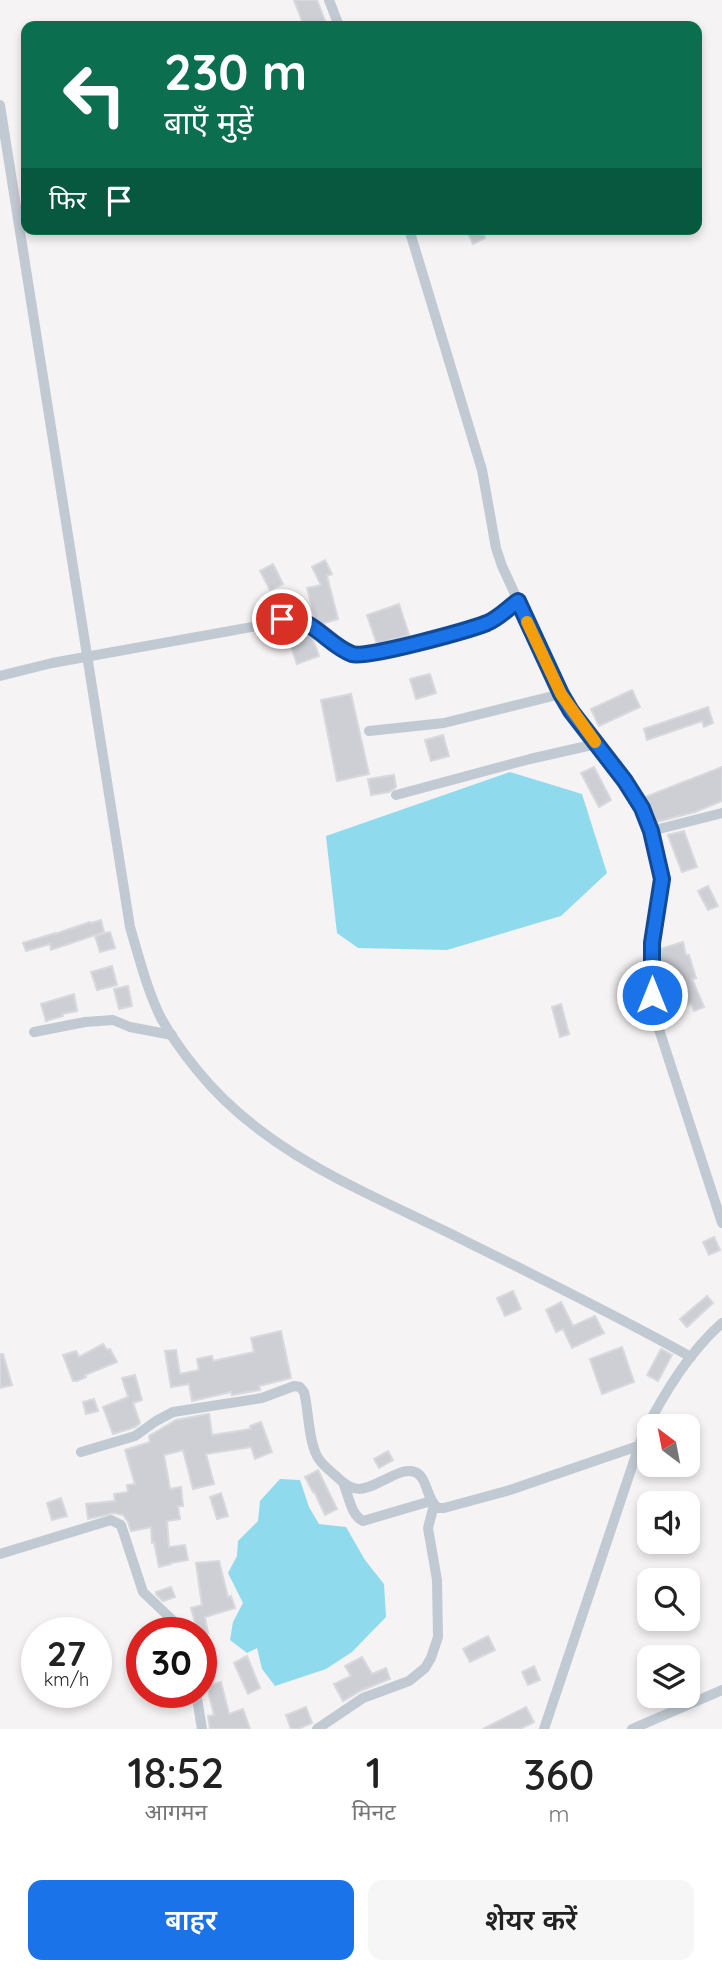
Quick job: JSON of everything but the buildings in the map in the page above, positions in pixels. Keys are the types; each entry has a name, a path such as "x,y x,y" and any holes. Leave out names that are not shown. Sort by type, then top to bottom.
{"street":[{"path":"329,0 337,21"},
{"path":"0,105 21,227"},
{"path":"22,235 95,656 130,927 154,1002 172,1035 214,1090 279,1146 362,1192 693,1354"},
{"path":"411,235 482,470 496,548 502,566 561,694 636,799 651,831 662,879 652,943 654,1014 722,1223"},
{"path":"0,676 52,663 289,618 303,622 348,652 361,656 488,623 518,601"},
{"path":"369,731 444,723 561,694"},
{"path":"396,795 596,744"},
{"path":"651,831 722,813"},
{"path":"34,1032 113,1020 130,1027 172,1035"},
{"path":"655,1414 693,1354 722,1323"},
{"path":"81,1452 135,1436 173,1412 262,1398 295,1386 300,1387 304,1392 316,1453 344,1485 355,1515 363,1521 433,1503 444,1508 510,1490 637,1446"},
{"path":"544,1729 637,1449"},
{"path":"317,1729 363,1698 415,1677 431,1658 438,1637 437,1580 428,1528 433,1503 422,1480 413,1471 397,1474 361,1490 344,1485"},
{"path":"0,1554 111,1520 121,1525 143,1592 169,1617"},
{"path":"632,1729 722,1690"},
{"path":"199,1708 202,1729"}],"water":[{"path":"510,772 582,794 607,873 561,916 447,950 358,948 337,933 326,836"},
{"path":"280,1479 300,1480 309,1507 319,1524 346,1527 365,1560 384,1584 386,1617 352,1652 326,1669 275,1686 262,1669 257,1648 247,1653 230,1640 233,1622 243,1603 228,1573 237,1556 238,1541 258,1521 260,1501"}],"slow traffic":[{"path":"527,622 561,694 595,742"}],"route":[{"path":"282,619 303,622 348,652 361,656 488,623 518,601 561,694 625,781 642,808 651,831 662,879 652,943 652,995"}]}
